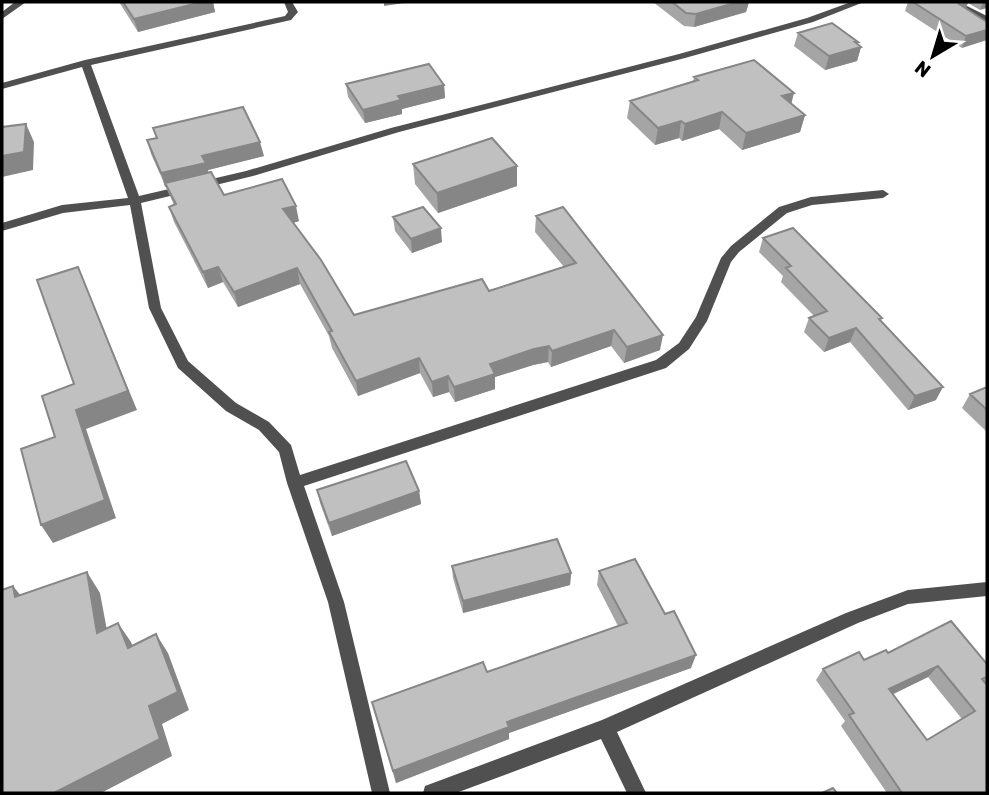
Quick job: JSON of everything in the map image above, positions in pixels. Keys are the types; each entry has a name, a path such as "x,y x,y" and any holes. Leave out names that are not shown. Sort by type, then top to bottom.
{"street":[{"path":"2,16 21,2"},
{"path":"2,86 85,63 281,20 293,12 288,2"},
{"path":"2,228 62,209 135,201 249,174 395,130 810,20 859,2"},
{"path":"953,2 987,20"},
{"path":"85,63 135,201 155,308 183,364 231,407 264,426 286,449 336,602 381,793"},
{"path":"295,483 661,364 684,346 702,318 726,261 735,249 783,210 811,201 883,194"},
{"path":"432,793 605,728 852,618 908,597 987,589"},
{"path":"605,728 637,793"}],"building":[{"path":"123,2 202,2 134,19"},
{"path":"672,2 738,2 696,14 686,13"},
{"path":"913,2 968,2 959,4 987,22 987,30 966,36"},
{"path":"832,23 861,47 829,56 798,33"},
{"path":"754,60 794,93 782,96 805,115 746,133 722,112 685,124 681,121 658,128 630,101 698,80 694,77"},
{"path":"429,64 444,85 398,96 401,100 363,110 346,84"},
{"path":"243,107 260,142 202,156 206,163 161,173 147,140 157,138 153,128"},
{"path":"26,124 24,152 2,156 2,127"},
{"path":"492,138 517,166 437,193 413,164"},
{"path":"211,172 224,195 282,179 296,206 283,209 321,260 354,315 482,279 489,291 576,263 536,216 563,207 663,335 627,347 614,330 552,351 549,346 534,349 490,364 495,374 454,387 448,376 432,382 419,358 356,381 297,268 234,292 218,267 203,272 169,207 176,204 165,183"},
{"path":"423,207 441,228 411,239 393,217"},
{"path":"793,228 882,318 879,319 943,387 915,396 856,328 829,338 809,318 827,311 786,268 791,266 763,238"},
{"path":"78,267 128,391 76,410 105,500 41,525 21,449 55,437 42,396 74,384 37,280"},
{"path":"987,387 987,410 970,394"},
{"path":"406,461 419,491 329,523 317,490"},
{"path":"557,539 571,573 463,601 452,566"},
{"path":"635,559 665,614 674,611 696,655 507,722 509,727 393,771 372,702 483,662 487,672 627,623 599,571"},
{"path":"87,572 97,633 118,623 128,648 156,634 178,692 149,706 160,739 54,793 2,793 2,590 13,586 15,597"},
{"path":"951,621 987,664 987,677 982,679 987,685 987,793 902,793 849,715 854,713 823,669 859,652 864,660 886,650 888,653","holes":["938,666 975,711 927,740 889,689"]},
{"path":"833,788 837,793 822,793"}]}
